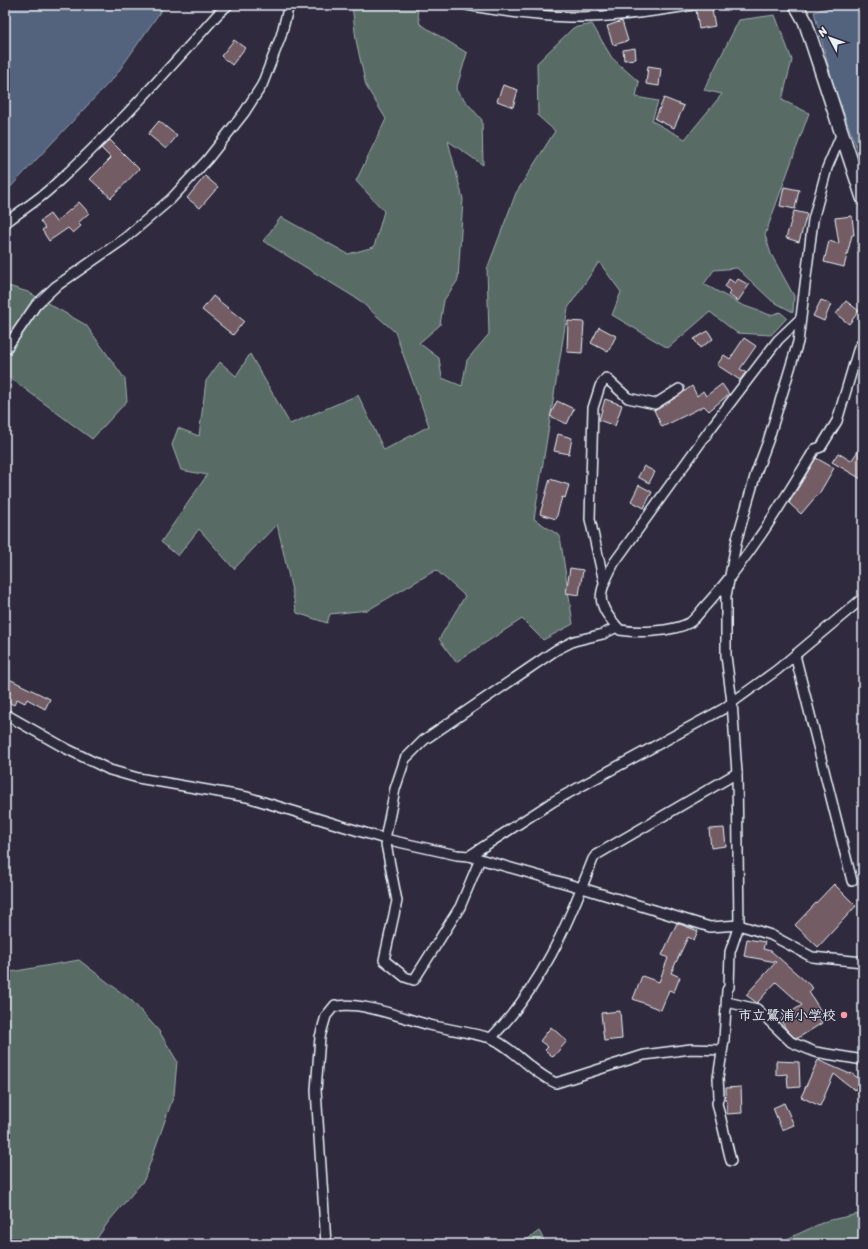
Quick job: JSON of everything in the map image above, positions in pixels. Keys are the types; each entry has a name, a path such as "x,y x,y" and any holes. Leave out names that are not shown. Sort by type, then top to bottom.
{"main road":[{"path":"796,5 805,21 863,198"}],"street":[{"path":"5,223 50,189 104,138 144,97 218,14 228,5"},
{"path":"5,350 36,305 50,291 124,239 171,199 207,160 244,113 262,85 281,36 289,5"},
{"path":"467,5 532,15 569,17 630,14 693,5"},
{"path":"731,1161 717,1102 719,1096 718,1078 728,1002 730,952 739,926 737,773 732,702 726,656 726,596 736,539 798,342 813,220 827,168 842,133"},
{"path":"800,319 778,340 711,428 614,563 604,582 600,598 607,616 620,630 629,632 671,629 690,623 728,581 773,518 815,449 821,447 837,421 858,347 863,342"},
{"path":"604,582 590,519 594,408 600,386 606,378 628,398 655,404 679,389"},
{"path":"469,856 554,801 670,740 732,702 795,655 863,598"},
{"path":"480,859 460,907 414,980 405,977 384,960 397,901 385,839 395,789 405,759 424,740 556,650 574,641 603,634 617,628"},
{"path":"795,655 852,881"},
{"path":"5,714 65,748 110,770 138,778 247,796 385,839 457,856 469,856 582,888 710,927 739,926 771,936 812,957 863,962"},
{"path":"491,1038 507,1022 530,992 564,933 593,859 737,773"},
{"path":"728,1002 757,1009 791,1042 815,1052 863,1060"},
{"path":"326,1244 316,1090 320,1037 326,1016 335,1005 335,1007 343,1004 393,1014 433,1026 491,1038 526,1062 547,1080 556,1083 644,1055 691,1049 722,1050"}],"green space":[{"path":"352,5 416,5 420,24 467,53 456,90 482,120 483,165 448,141 463,199 458,280 444,300 440,325 419,343 439,358 442,378 462,386 467,360 489,334 487,269 516,193 555,131 538,116 537,63 573,28 592,24 612,58 639,82 636,97 658,101 652,121 685,139 722,94 704,90 739,20 775,15 792,60 782,100 809,113 765,235 771,254 794,296 793,312 772,301 737,268 714,270 704,284 742,305 770,315 780,312 787,318 771,335 737,333 710,312 668,348 612,315 621,292 599,262 568,308 534,519 560,536 573,624 543,640 522,619 456,662 439,639 465,596 436,570 368,610 330,614 327,623 297,613 277,524 234,569 199,529 178,556 161,542 207,475 181,470 172,445 178,428 199,436 206,381 220,362 236,376 250,354 290,424 358,395 384,450 429,426 395,332 359,300 263,241 281,217 348,254 374,247 384,211 356,181 386,119 366,86 356,40"},
{"path":"5,285 28,292 86,325 125,379 127,401 92,439 5,374"},
{"path":"79,960 132,1001 159,1031 177,1061 174,1095 144,1180 109,1221 93,1244 5,1244 5,973"},
{"path":"863,1213 863,1244 784,1244 785,1240 826,1221"},
{"path":"539,1231 546,1244 521,1244"}],"water":[{"path":"5,5 165,5 116,75 5,193"},
{"path":"837,5 863,5 863,165 834,87 814,12"}],"building":[{"path":"711,5 715,26 699,29 696,10 698,8"},
{"path":"622,21 628,41 613,45 607,26"},
{"path":"234,40 245,48 232,65 221,56"},
{"path":"635,48 636,59 624,60 623,50"},
{"path":"648,66 661,68 659,86 646,84"},
{"path":"503,85 518,90 513,107 497,101"},
{"path":"664,98 684,106 674,128 655,119"},
{"path":"159,121 177,136 166,149 148,134"},
{"path":"110,140 139,169 111,198 90,179 111,158 101,148"},
{"path":"205,176 218,187 200,208 187,198"},
{"path":"784,187 799,190 795,209 780,206"},
{"path":"79,202 89,213 78,223 81,226 73,233 68,228 49,241 42,230 45,228 40,221 50,214 56,222"},
{"path":"794,211 807,214 799,242 786,238"},
{"path":"852,216 854,235 852,235 844,267 824,262 829,241 839,244 835,218"},
{"path":"729,279 735,283 738,279 749,285 738,301 728,295 731,291 725,287"},
{"path":"213,296 244,321 233,335 202,310"},
{"path":"821,300 831,304 824,321 813,316"},
{"path":"846,301 859,311 849,324 836,314"},
{"path":"568,321 584,322 582,353 567,352"},
{"path":"599,327 616,336 608,352 591,343"},
{"path":"708,331 713,339 700,348 694,339"},
{"path":"744,338 756,346 740,369 746,372 740,380 717,365 724,355 730,359"},
{"path":"722,384 729,394 709,411 704,406 662,427 654,410 658,409 692,386 697,396 703,391 706,396"},
{"path":"605,399 622,405 615,426 599,420"},
{"path":"557,401 574,409 567,424 550,416"},
{"path":"558,434 572,438 569,454 554,451"},
{"path":"863,444 863,480 832,462 838,453 851,461"},
{"path":"816,458 834,468 819,494 801,514 789,503"},
{"path":"644,466 655,472 649,483 638,477"},
{"path":"550,479 569,485 565,498 562,497 556,519 540,514"},
{"path":"639,485 652,492 644,508 631,501"},
{"path":"570,568 583,570 579,595 566,593"},
{"path":"5,677 50,699 45,709 27,699 25,703 17,699 14,705 5,700"},
{"path":"724,828 726,846 711,848 709,829"},
{"path":"834,884 856,906 818,947 795,925"},
{"path":"677,923 698,931 694,940 688,937 671,973 680,977 674,992 669,990 661,1010 633,999 642,976 659,982 668,958 662,955"},
{"path":"747,939 765,942 763,949 771,951 813,988 809,992 822,1013 817,1016 822,1023 798,1038 794,1037 786,1029 780,1019 802,1005 776,982 757,1003 746,995 776,962 744,956"},
{"path":"620,1011 622,1039 604,1041 601,1013"},
{"path":"551,1027 567,1041 553,1057 545,1050 548,1047 540,1041"},
{"path":"818,1060 850,1074 851,1073 862,1081 855,1090 834,1074 820,1106 801,1097"},
{"path":"776,1061 799,1062 800,1087 788,1088 787,1074 776,1075"},
{"path":"741,1087 742,1113 727,1114 726,1088"},
{"path":"784,1103 794,1125 782,1130 773,1108"}],"place":[{"name":"市立鷺浦小学校","path":"844,1015"}]}
